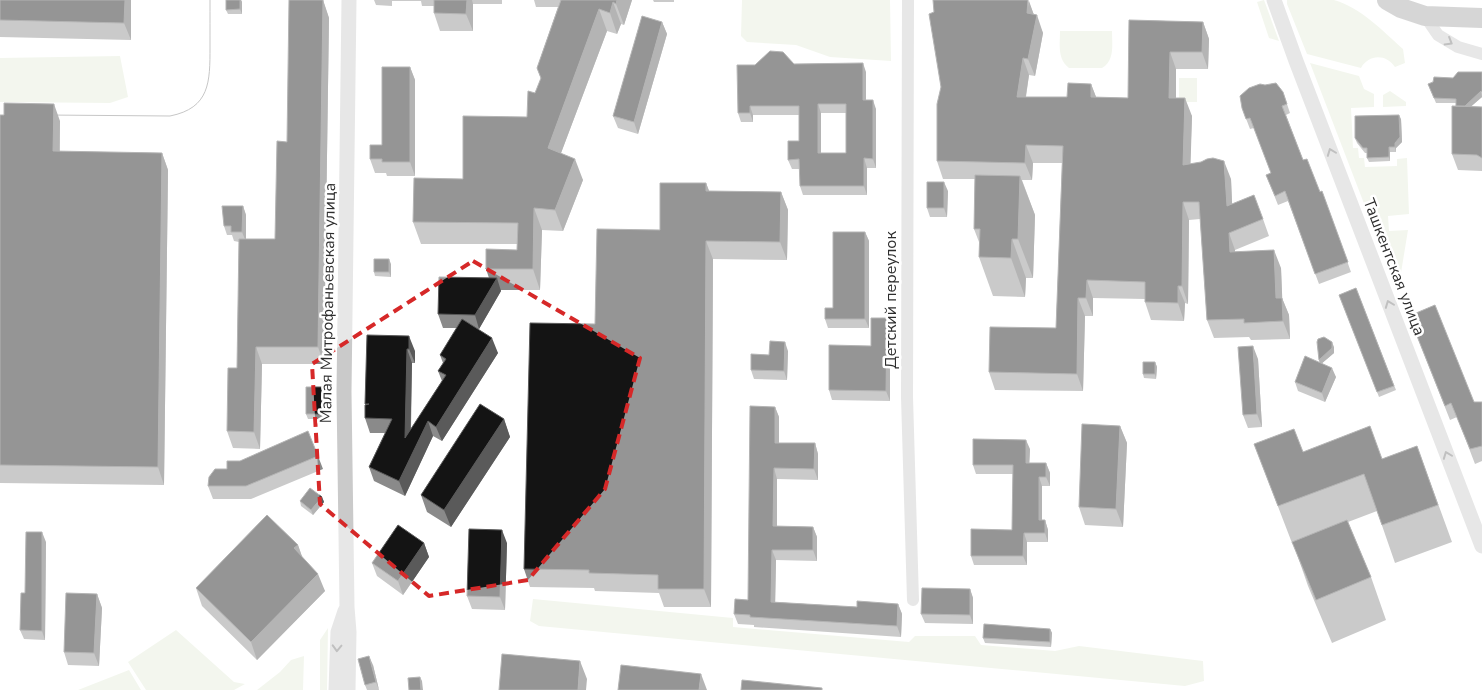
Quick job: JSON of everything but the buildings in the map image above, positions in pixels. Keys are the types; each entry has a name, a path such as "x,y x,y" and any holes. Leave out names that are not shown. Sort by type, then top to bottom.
{"main road":[{"path":"1387,0 1401,8 1421,8 1482,18"}],"street":[{"name":"Малая Митрофаньевская улица","path":"348,690 349,632 344,392 349,0"},
{"name":"Детский переулок","path":"908,0 907,397 913,600"},
{"name":"Ташкентская улица","path":"1274,0 1482,546"},
{"path":"1421,8 1438,35 1458,47 1482,54"},
{"name":"Малая Митрофаньевская улица","path":"336,690 338,632 347,607"}],"highlighted area":[{"path":"473,261 640,358 605,489 528,580 429,596 320,504 312,364"}],"green space":[{"path":"742,0 890,0 891,61 830,57 796,45 747,42 741,36"},
{"path":"1264,0 1279,41 1269,38 1257,2"},
{"path":"1287,0 1334,0 1344,3 1371,21 1403,49 1405,63 1395,67 1387,60 1378,57 1368,60 1361,68 1307,54"},
{"path":"1060,31 1112,31 1112,52 1109,61 1102,68 1069,68 1061,56"},
{"path":"120,56 128,97 110,103 0,102 0,58"},
{"path":"1310,63 1359,76 1364,89 1374,94 1374,107 1351,108 1353,148 1358,148 1359,158 1364,158 1365,167 1397,166 1397,159 1407,158 1409,214 1388,216 1389,231 1408,230 1400,279 1393,279"},
{"path":"1179,78 1197,78 1197,102 1179,102"},
{"path":"1390,91 1406,102 1406,106 1383,107 1383,95"},
{"path":"533,599 733,618 733,627 909,642 915,636 975,636 981,645 1055,651 1079,646 1203,661 1204,681 1185,686 539,626 530,621"},
{"path":"328,628 327,690 320,690 320,640"},
{"path":"176,630 234,682 245,684 234,690 146,690 128,662"},
{"path":"304,656 303,690 257,690 280,672 291,660"},
{"path":"129,670 141,690 78,690"}],"tram line":[{"path":"45,115 170,116 193,107 205,92 208,82 210,0"}]}
